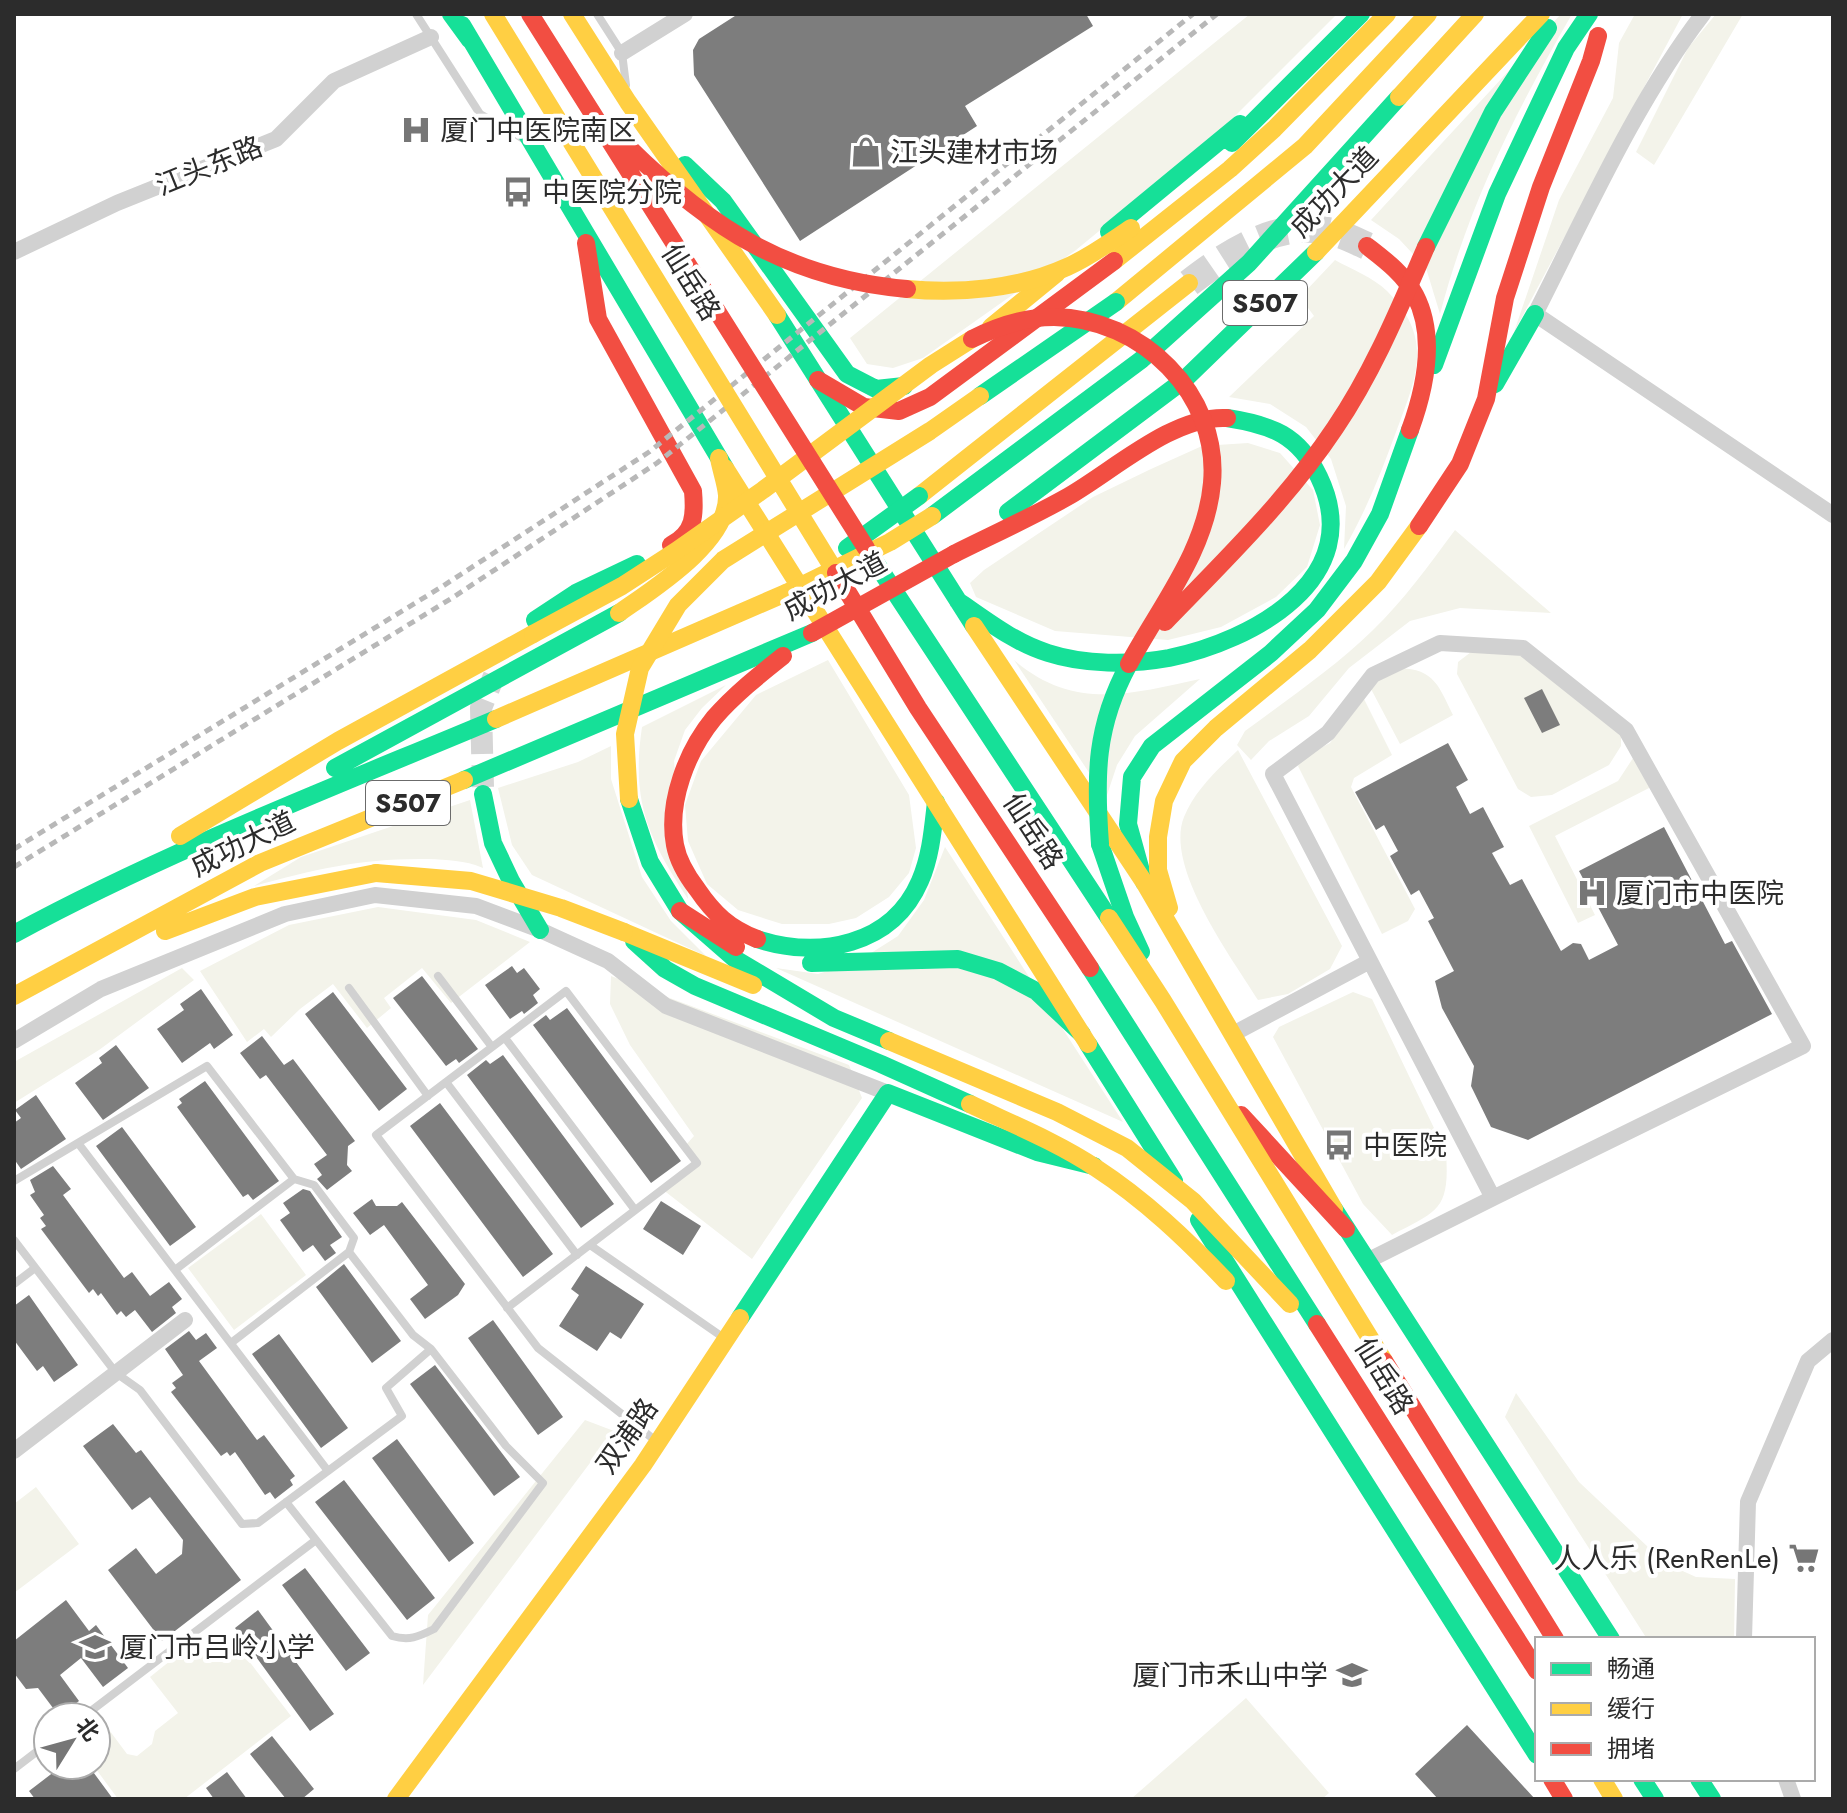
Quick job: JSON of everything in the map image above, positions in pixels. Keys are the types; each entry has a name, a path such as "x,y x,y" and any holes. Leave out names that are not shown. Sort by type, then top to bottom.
{"main road":[{"path":"453,14 719,458 1535,1752"},
{"name":"仙岳路","path":"493,14 918,708 1107,993 1535,1668"},
{"name":"仙岳路","path":"530,14 810,463 1163,1001 1554,1637"},
{"path":"572,14 628,102 773,309 958,601 1144,882 1346,1229 1610,1637"},
{"path":"646,128 723,201 847,374 876,389 918,384 1214,148 1352,14"},
{"path":"577,91 656,178 707,218 763,252 801,269 843,281 922,292 1012,283 1048,274 1089,256 1131,228 1231,143 1361,14"},
{"path":"818,380 864,407 899,411 930,397 1085,284 1230,169 1274,129 1387,14"},
{"path":"834,1018 735,959 680,911 650,862 629,799 625,734 640,668 678,605 723,560 930,431 1116,302 1305,146 1428,14"},
{"name":"成功大道","path":"14,934 66,904 187,848 666,647 786,593 890,542 932,516 1141,360 1249,263 1475,14"},
{"name":"成功大道","path":"14,996 260,863 571,737 812,633 954,554 1184,380 1282,287 1541,14"},
{"path":"1137,651 1289,488 1334,429 1367,377 1426,247 1493,112 1558,14"},
{"path":"1144,882 1128,824 1132,777 1152,746 1271,653 1317,610 1354,561 1380,514 1497,194 1566,48 1589,14"},
{"path":"1486,399 1505,298 1541,187 1598,36"},
{"path":"534,628 576,593 679,541 695,518 693,491 598,319 584,230"},
{"path":"1367,246 1394,267 1415,295 1427,329 1423,396"},
{"path":"786,593 993,440 1189,283"},
{"path":"1177,936 1158,870 1158,837 1164,801 1183,761 1216,728 1310,650 1378,582 1431,510 1460,464 1486,399 1535,314"},
{"path":"66,904 534,628 622,586 763,491 940,357 972,338 1015,322 1046,317 1075,319 1108,327 1142,343 1170,367 1195,401 1207,431 1213,468 1209,512 1194,554 1169,592 1108,708 1095,766 1100,844 1125,917 1163,1001"},
{"path":"954,554 1069,496 1144,446 1183,426 1221,417 1255,423 1294,439 1318,471 1332,515 1327,552 1314,579 1286,607 1238,636 1199,652 1152,662 1104,662 1056,655 1010,635 958,601"},
{"path":"187,848 620,613 690,560 721,524 727,497 719,458"},
{"path":"812,633 747,685 696,745 683,778 675,815 675,848 697,892 734,929 782,949 816,952 849,943 882,927 910,899 928,858 936,802"},
{"path":"483,794 493,843 540,930"},
{"path":"102,948 162,932 255,897 376,873 471,881 561,908 1057,1112 1127,1148 1204,1211 1342,1361"},
{"path":"680,911 729,943 760,956 804,963 958,959 998,971 1036,991 1082,1034"},
{"path":"624,932 665,969 695,986 881,1064 1043,1138 1094,1166 1165,1220 1256,1310"},
{"path":"1212,1084 1346,1229"},
{"path":"888,1093 1037,1152 1094,1166"},
{"name":"双浦路","path":"396,1799 658,1443 888,1093"},
{"path":"1553,1781 1564,1799"},
{"path":"1603,1781 1614,1799"},
{"path":"1643,1781 1655,1799"},
{"path":"1700,1781 1712,1799"}],"street":[{"path":"622,53 685,14"},
{"path":"1703,14 1677,48 1661,76 1535,314 1833,515"},
{"name":"江头东路","path":"14,252 117,203 276,139 334,81 431,37"},
{"path":"1367,1261 1803,1046 1626,730 1523,648 1440,643 1373,675 1328,733 1273,774 1493,1198"},
{"path":"14,1041 101,989 285,914 375,895 476,906 540,930 608,961 666,1006 888,1093"},
{"path":"1233,1034 1370,961"},
{"path":"14,1451 185,1320"},
{"path":"1744,1637 1748,1502 1808,1361 1833,1340"}],"lane":[{"path":"416,14 480,114 532,143"},
{"path":"597,14 622,53 628,102"},
{"path":"438,976 492,1047"},
{"path":"349,988 428,1096"},
{"path":"507,1308 697,1163 566,991 376,1135 507,1308 538,1348 658,1443"},
{"path":"505,1038 635,1210"},
{"path":"14,1181 207,1066 294,1179 314,1185 354,1238 349,1252 231,1343"},
{"path":"446,1082 577,1255"},
{"path":"78,1143 328,1471"},
{"path":"175,1270 294,1179"},
{"path":"14,1240 116,1373 140,1390 242,1524 258,1523 402,1416 386,1388 431,1349"},
{"path":"590,1245 726,1340"},
{"path":"286,1502 392,1636 404,1640 434,1629 543,1483 506,1446 431,1349 413,1335 349,1252"},
{"path":"14,1284 35,1268"},
{"path":"104,1701 316,1540"},
{"path":"14,1769 32,1755"}],"shaded area":[{"path":"1250,14 1337,14 1217,134 1076,250 923,358 893,368 867,364 850,338"},
{"path":"1561,14 1572,14 1531,87 1479,197 1440,314 1426,268 1399,239 1371,220"},
{"path":"1635,14 1683,14 1514,332 1559,200 1613,98 1619,43"},
{"path":"1716,14 1743,14 1654,165 1636,152 1688,48"},
{"path":"1335,260 1382,286 1402,309 1416,342 1417,359 1410,394 1385,462 1344,549 1346,506 1331,459 1306,427 1270,404 1229,397 1314,316 1300,297"},
{"path":"1248,443 1280,453 1313,490 1320,525 1307,567 1276,597 1221,627 1168,640 1055,631 976,597 970,583 984,570 1093,497 1202,446"},
{"path":"1455,530 1551,613 1460,608 1410,621 1349,668 1309,716 1269,741 1251,760 1237,745 1245,731 1372,631 1405,595"},
{"path":"1471,652 1522,653 1621,734 1621,746 1609,765 1552,795 1531,797 1518,789 1457,674 1458,662"},
{"path":"828,660 909,795 916,848 909,873 889,897 856,918 829,924 782,924 738,910 707,884 688,841 685,805 701,761 756,695"},
{"path":"1014,660 1058,687 1081,692 1126,693 1200,679 1135,736 1117,765 1106,798"},
{"path":"1399,668 1421,672 1434,681 1453,715 1400,744 1371,689 1373,682"},
{"path":"726,685 685,730 674,761 688,899 662,857 646,818 639,777 642,727"},
{"path":"1364,699 1392,755 1354,778 1351,787 1415,909 1408,921 1382,934 1298,766 1303,757 1330,743"},
{"path":"611,746 611,779 642,877 671,921 706,956 532,875 512,845 498,788 578,762"},
{"path":"1238,750 1342,946 1330,969 1288,994 1258,1000 1204,912 1183,861 1180,837 1184,817 1194,798"},
{"path":"1635,755 1651,787 1555,836 1595,915 1578,923 1529,826 1618,781"},
{"path":"470,800 483,868 449,860 382,860 319,870 254,886 301,857"},
{"path":"945,847 1123,1122 776,968 818,974 857,962 898,936 924,900"},
{"path":"378,907 476,920 530,942 451,1003 422,968 384,998 391,1008 367,1028 333,984 300,1009 271,1037 264,1029 247,1042 200,971 289,925"},
{"path":"182,968 194,980 99,1050 14,1103 14,1062"},
{"path":"611,976 849,1065 862,1098 752,1259 662,1189 693,1164 685,1146 694,1136 630,1045 610,1004"},
{"path":"1353,992 1372,999 1446,1153 1446,1186 1438,1206 1430,1214 1392,1235 1363,1204 1273,1037 1279,1027"},
{"path":"261,1214 306,1275 234,1330 188,1268"},
{"path":"1516,1393 1579,1482 1665,1563 1696,1577 1735,1579 1734,1637 1646,1637 1505,1417"},
{"path":"585,1420 614,1431 423,1685 428,1615"},
{"path":"36,1487 79,1544 14,1593 14,1504"},
{"path":"229,1635 291,1716 184,1799 118,1799 105,1781 112,1781 112,1734 127,1754 137,1756 152,1744 155,1731 178,1713 150,1677 185,1649 213,1647"},
{"path":"1246,1698 1329,1793 1322,1799 1131,1799"}],"building":[{"name":"江头建材市场","path":"738,14 1086,14 1093,26 965,106 977,126 800,241 694,75 693,50 699,39"},
{"path":"1542,689 1560,725 1542,733 1524,698"},
{"path":"1448,743 1468,780 1456,787 1470,814 1483,807 1504,847 1492,853 1510,885 1522,879 1561,951 1573,943 1581,944 1589,960 1618,945 1579,871 1664,827 1725,944 1732,941 1772,1014 1528,1140 1491,1127 1471,1086 1474,1066 1442,1008 1435,981 1454,971 1428,921 1434,918 1419,890 1411,895 1390,856 1398,851 1384,825 1376,830 1355,792"},
{"path":"512,966 517,973 524,968 540,989 533,995 538,1003 524,1014 522,1011 510,1019 485,985"},
{"path":"422,976 478,1049 459,1063 456,1059 446,1066 393,998"},
{"path":"201,989 233,1035 214,1049 210,1043 182,1063 157,1029 184,1010 180,1004"},
{"path":"333,992 407,1089 379,1111 305,1014"},
{"path":"567,1008 681,1161 651,1183 533,1025 546,1015 550,1020"},
{"path":"262,1036 284,1065 293,1059 355,1141 348,1146 347,1165 352,1171 327,1190 317,1179 322,1175 314,1164 327,1155 266,1075 260,1079 240,1053"},
{"path":"116,1045 149,1088 103,1120 75,1083 102,1063 99,1058"},
{"path":"503,1055 614,1204 581,1228 467,1075 486,1060 490,1064"},
{"path":"205,1081 279,1181 253,1200 248,1194 243,1197 177,1107 182,1103 179,1099"},
{"path":"36,1095 66,1139 21,1169 14,1159 14,1123 21,1118 15,1110"},
{"path":"440,1103 553,1254 523,1277 410,1126"},
{"path":"122,1127 196,1227 170,1246 96,1146"},
{"path":"53,1166 71,1189 63,1195 124,1278 132,1272 150,1296 169,1282 182,1299 172,1307 176,1313 152,1332 135,1310 126,1317 121,1311 117,1315 101,1293 98,1296 93,1289 89,1293 41,1229 46,1226 40,1218 44,1215 30,1195 35,1192 30,1180"},
{"path":"303,1189 310,1191 342,1237 330,1245 336,1253 325,1261 313,1245 303,1252 280,1220 290,1213 283,1203"},
{"path":"372,1199 376,1206 397,1206 402,1202 465,1284 458,1295 425,1319 410,1299 428,1285 384,1225 370,1235 353,1213"},
{"path":"661,1201 701,1226 683,1255 643,1229"},
{"path":"344,1264 401,1341 372,1363 316,1287"},
{"path":"586,1266 644,1304 621,1339 610,1332 597,1351 559,1326 579,1295 571,1289"},
{"path":"29,1295 78,1365 54,1382 43,1366 37,1371 14,1340 14,1306"},
{"path":"493,1320 563,1417 538,1435 468,1338"},
{"path":"189,1331 196,1340 206,1333 217,1348 199,1361 257,1440 264,1435 295,1476 290,1480 293,1485 275,1499 270,1492 265,1495 235,1452 230,1456 227,1452 221,1456 171,1392 176,1388 172,1383 183,1375 165,1349"},
{"path":"279,1334 348,1428 321,1448 252,1354"},
{"path":"435,1365 520,1477 494,1496 410,1384"},
{"path":"113,1424 136,1453 141,1450 241,1580 162,1641 108,1570 136,1548 156,1574 182,1554 183,1540 150,1497 132,1510 83,1446"},
{"path":"397,1439 474,1543 449,1562 372,1458"},
{"path":"344,1480 435,1598 407,1620 315,1502"},
{"path":"305,1568 370,1653 346,1671 282,1585"},
{"path":"66,1600 89,1631 96,1625 128,1668 103,1687 81,1658 60,1675 79,1701 48,1701 38,1688 26,1689 14,1673 14,1641"},
{"path":"258,1610 334,1714 310,1731 235,1628"},
{"path":"1467,1725 1535,1799 1438,1799 1415,1774"},
{"path":"272,1736 314,1789 302,1799 286,1799 250,1754"},
{"path":"227,1772 247,1799 214,1799 206,1788"},
{"path":"42,1781 100,1781 113,1799 35,1799 29,1791"}],"tunnel":[{"path":"1189,283 1238,250 1274,234 1293,230 1332,232 1367,246"},
{"path":"483,787 481,708 494,676"}],"railway":[{"path":"14,849 443,586 649,452 1193,14"},
{"path":"14,867 452,598 657,463 1217,14"}],"traffic: fast":[{"path":"451,14 470,40"},
{"path":"1232,143 1361,14"},
{"path":"1434,365 1497,194 1566,48 1589,14"},
{"path":"462,25 725,468"},
{"path":"1426,247 1493,112 1548,28"},
{"path":"932,516 1141,360 1249,263 1399,97"},
{"path":"1109,232 1240,124"},
{"path":"685,165 723,201 847,374 876,389 904,386"},
{"path":"1008,512 1184,380 1316,252"},
{"path":"980,396 1116,302"},
{"path":"1495,384 1535,314"},
{"path":"777,315 974,626"},
{"path":"958,601 1036,649 1092,662 1123,663 1169,658 1201,650 1266,620 1294,599 1315,575 1328,546 1330,513 1319,477 1303,451 1271,429 1227,418"},
{"path":"1144,882 1128,824 1132,777 1152,746 1271,653 1317,610 1354,561 1380,514 1410,430"},
{"path":"847,548 919,496"},
{"path":"866,548 1109,918"},
{"path":"535,620 576,593 637,564"},
{"path":"335,768 619,613"},
{"path":"464,780 812,633"},
{"path":"1100,844 1100,752 1109,709 1129,664"},
{"path":"14,934 192,847 496,719"},
{"path":"483,794 493,843 540,930"},
{"path":"629,799 650,862 680,911 735,959 834,1018 889,1041"},
{"path":"757,939 805,948 828,947 851,942 891,920 908,903 924,871 936,802"},
{"path":"1100,844 1125,917 1141,952"},
{"path":"634,941 665,969 695,986 970,1104"},
{"path":"811,963 958,959 998,971 1036,991 1082,1034"},
{"path":"1090,968 1317,1324"},
{"path":"1088,1044 1174,1181"},
{"path":"740,1318 888,1093 1037,1152 1094,1166"},
{"path":"1334,1209 1610,1637"},
{"path":"1199,1220 1535,1752"},
{"path":"1643,1781 1655,1799"},
{"path":"1700,1781 1712,1799"}],"traffic: slow":[{"path":"493,14 836,573"},
{"path":"572,14 628,102 777,315"},
{"path":"1114,261 1230,169 1274,129 1387,14"},
{"path":"1116,302 1305,146 1428,14"},
{"path":"1399,97 1475,14"},
{"path":"1316,252 1541,14"},
{"path":"907,289 967,290 1029,280 1075,263 1131,228"},
{"path":"991,327 1057,273"},
{"path":"919,496 1189,283"},
{"path":"533,634 622,586 676,551 931,365 972,339"},
{"path":"629,799 625,734 640,668 678,605 723,560 930,431 980,396"},
{"path":"619,613 669,578 703,547 716,530 724,513 727,495 719,458"},
{"path":"725,468 1088,1044"},
{"path":"786,593 890,542 932,516"},
{"path":"1169,908 1158,870 1158,837 1164,801 1183,761 1216,728 1310,650 1378,582 1419,526"},
{"path":"496,719 786,593"},
{"path":"974,626 1144,882 1334,1209"},
{"path":"180,836 338,741 533,634"},
{"path":"14,996 260,863 464,780"},
{"path":"165,931 255,897 376,873"},
{"path":"376,873 471,881 561,908 624,932"},
{"path":"1109,918 1384,1361"},
{"path":"624,932 753,985"},
{"path":"889,1041 1057,1112 1127,1148 1193,1201 1290,1304"},
{"path":"970,1104 1066,1150 1114,1180 1164,1221 1226,1281"},
{"path":"396,1799 643,1465 740,1318"},
{"path":"1603,1781 1614,1799"}],"traffic: jam":[{"path":"530,14 866,548"},
{"path":"1419,526 1460,464 1486,399 1505,298 1541,187 1598,36"},
{"path":"628,147 690,202 754,245 825,274 907,289"},
{"path":"586,243 598,319 693,491 692,522 685,535 671,545"},
{"path":"1367,246 1405,280 1415,295 1426,328 1424,380 1410,430"},
{"path":"1165,622 1276,505 1335,428 1373,362 1426,247"},
{"path":"818,380 864,407 899,411 930,397 1114,261"},
{"path":"972,339 1012,323 1043,317 1086,321 1117,331 1144,346 1169,367 1188,392 1203,420 1211,450 1212,483 1201,532 1180,577 1129,664"},
{"path":"954,554 1069,496 1145,446 1186,425 1227,418"},
{"path":"812,633 954,554"},
{"path":"836,573 918,708 1090,968"},
{"path":"757,939 723,919 690,879 676,851 674,812 681,778 704,731 730,701 783,656"},
{"path":"680,911 736,947"},
{"path":"1241,1115 1346,1229"},
{"path":"1317,1324 1535,1668"},
{"path":"1384,1361 1554,1637"},
{"path":"1553,1781 1564,1799"}],"place":[{"name":"厦门中医院南区","path":"416,130"},
{"name":"江头建材市场","path":"866,152"},
{"name":"中医院分院","path":"518,192"},
{"name":"厦门市中医院","path":"1592,893"},
{"name":"中医院","path":"1339,1145"},
{"name":"人人乐 (RenRenLe)","path":"1804,1558"},
{"name":"厦门市吕岭小学","path":"95,1647"},
{"name":"厦门市禾山中学","path":"1352,1675"}]}
